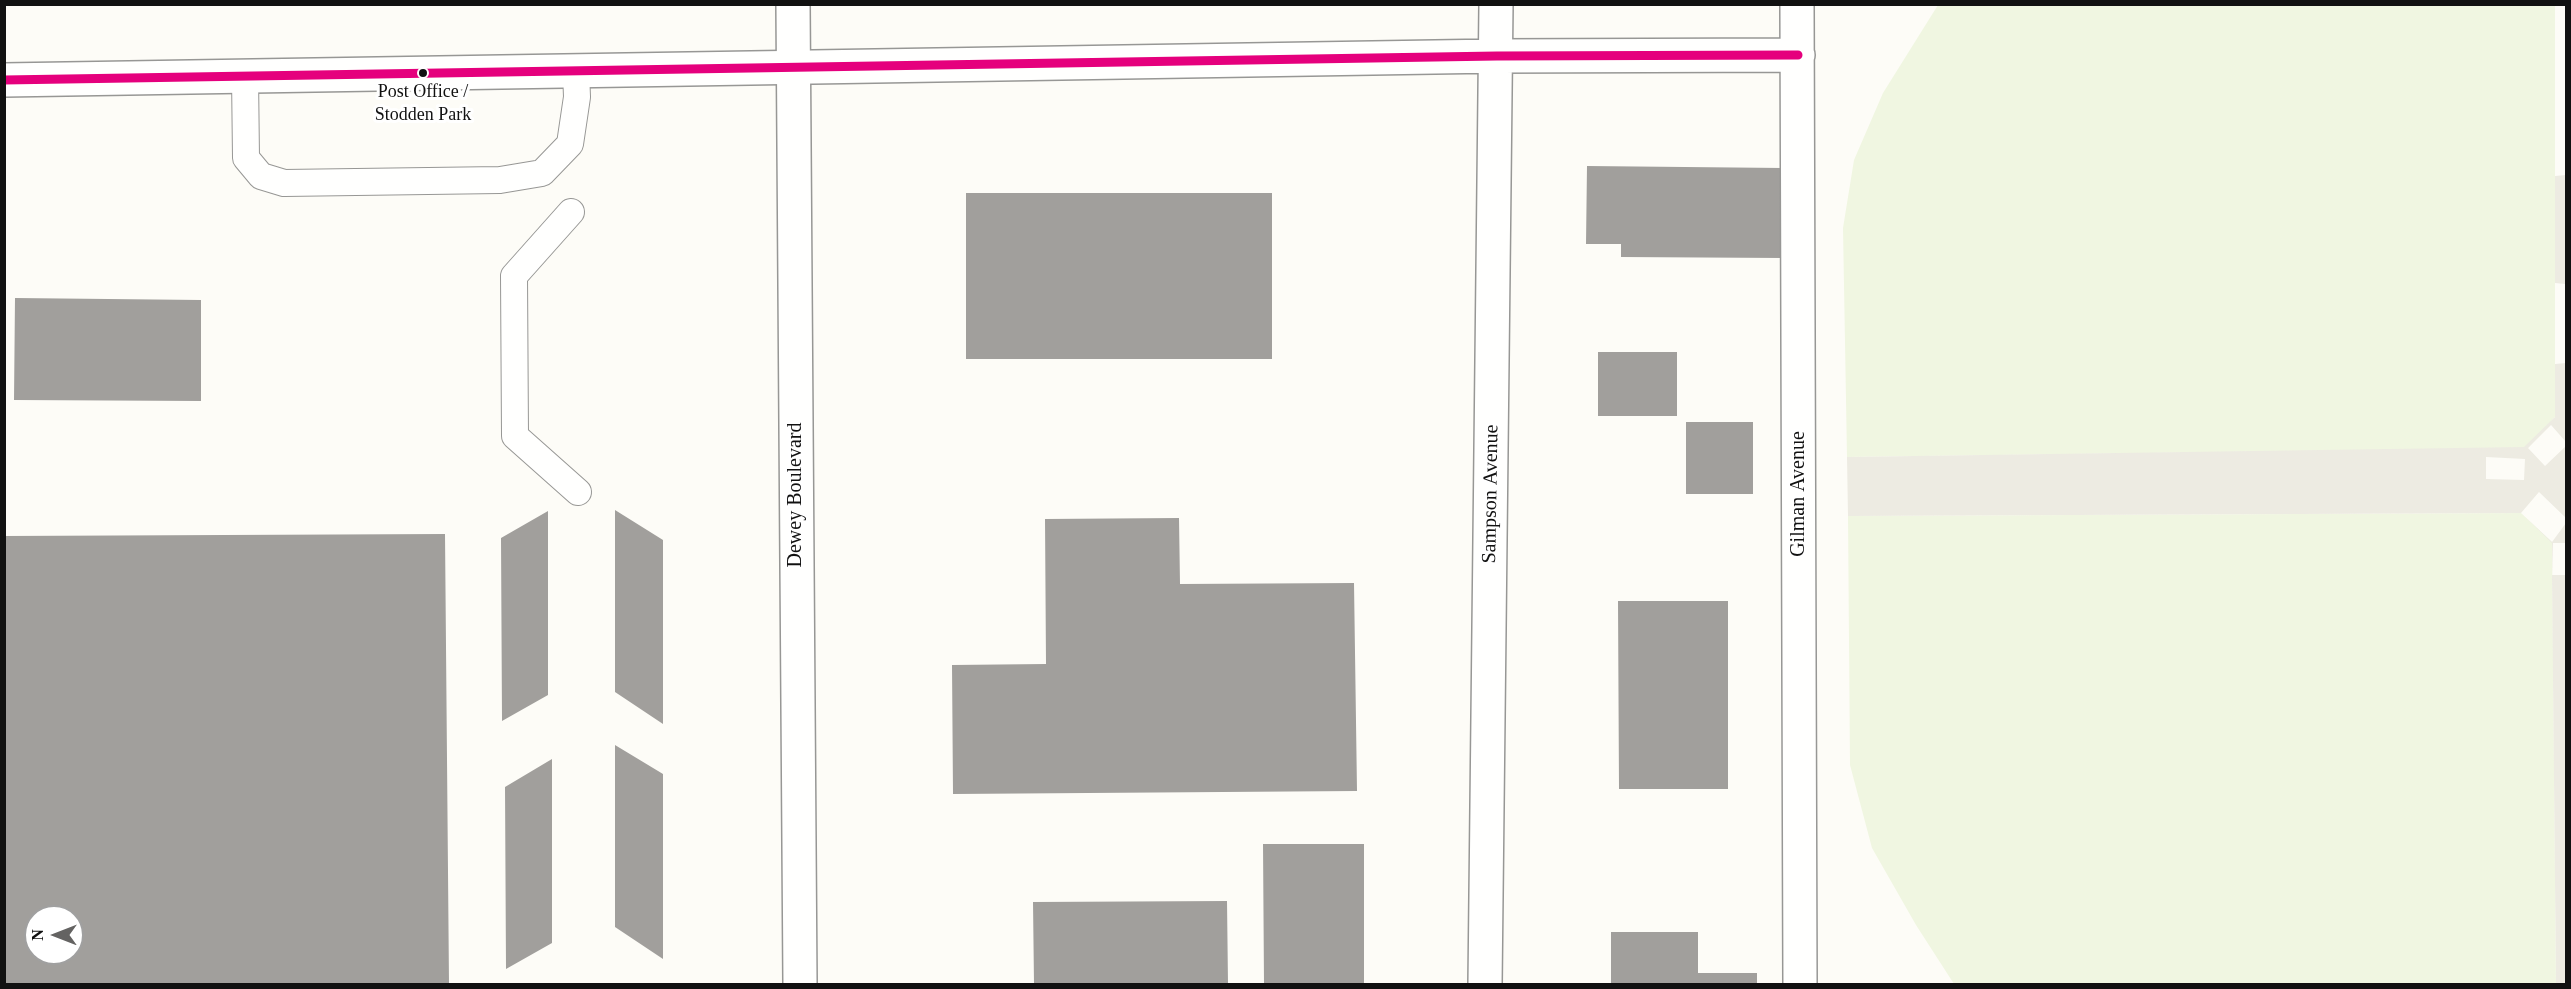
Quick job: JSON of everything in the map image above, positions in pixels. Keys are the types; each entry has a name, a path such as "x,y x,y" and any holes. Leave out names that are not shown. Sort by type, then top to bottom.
{"street":[{"name":"Dewey Boulevard","path":"793,4 800,984"},
{"name":"Sampson Avenue","path":"1485,984 1496,4"},
{"name":"Gilman Avenue","path":"1797,4 1800,984"},
{"path":"4,80 1497,56 1798,56"}],"lane":[{"path":"245,76 246,158 261,176 284,183 500,180 542,173 570,144 577,97 576,71"},
{"path":"571,212 514,276 515,436 578,492"}],"green space":[{"path":"1938,5 2555,5 2555,417 2528,448 1847,457 1843,228 1854,160 1883,93"},
{"path":"2521,513 2552,542 2556,984 1954,984 1916,925 1872,848 1850,765 1848,516"}],"shaded area":[{"path":"2566,175 2565,312 2565,284 2555,283 2555,176"},
{"path":"2566,363 2566,442 2551,425 2528,448 2545,466 2566,446 2566,518 2539,492 2521,513 1848,516 1847,457 2524,447 2555,417 2555,364","holes":["2486,457 2525,459 2524,480 2486,479"]},
{"path":"2521,513 2552,542 2566,523 2566,543 2553,543 2552,575 2552,543"},
{"path":"2552,575 2566,575 2566,984 2556,984"}],"building":[{"path":"1587,166 1783,168 1783,258 1621,257 1621,244 1586,244"},
{"path":"966,193 1272,193 1272,359 966,359"},
{"path":"15,298 201,300 201,401 14,400"},
{"path":"1598,352 1677,352 1677,416 1598,416"},
{"path":"1686,422 1753,422 1753,494 1686,494"},
{"path":"615,510 663,540 663,724 615,692"},
{"path":"548,511 548,695 502,721 501,538"},
{"path":"1179,518 1180,584 1354,583 1357,791 953,794 952,665 1046,664 1045,519"},
{"path":"445,534 449,984 4,984 4,536"},
{"path":"1618,601 1728,601 1728,789 1619,789"},
{"path":"615,745 663,774 663,959 615,927"},
{"path":"552,759 552,943 506,969 505,787"},
{"path":"1263,844 1364,844 1364,984 1264,984"},
{"path":"1227,901 1228,984 1034,984 1033,902"},
{"path":"1611,932 1698,932 1698,973 1757,973 1757,984 1611,984"}],"transit line":[{"path":"4,80 1497,56 1798,55"}],"place":[{"name":"Post Office / Stodden Park","path":"423,73"}]}
